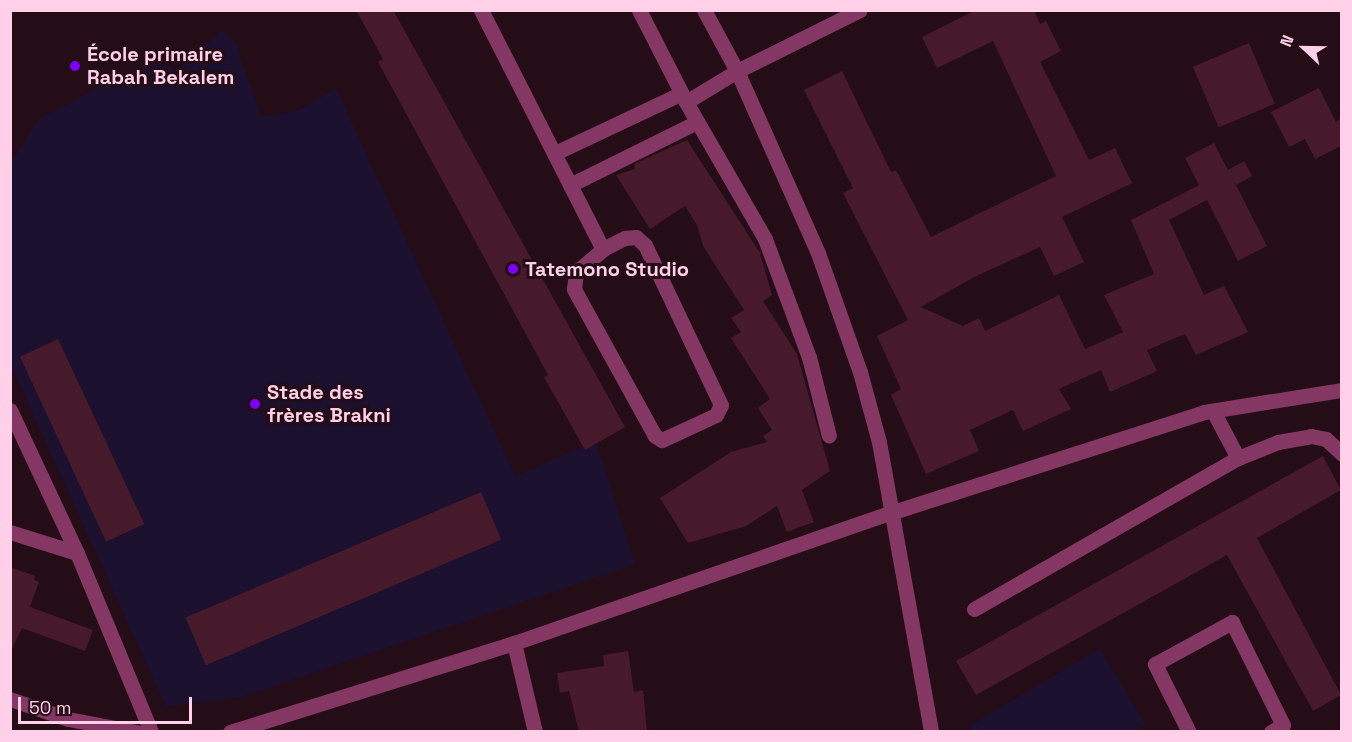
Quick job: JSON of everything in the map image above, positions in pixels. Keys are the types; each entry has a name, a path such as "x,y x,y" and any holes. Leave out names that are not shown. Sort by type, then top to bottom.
{"street":[{"path":"481,10 603,249"},
{"path":"639,10 684,98 765,239 809,357 829,436"},
{"path":"704,10 737,71 841,312 879,442 931,732"},
{"path":"555,153 684,98 860,10"},
{"path":"570,184 698,122"},
{"path":"636,237 645,245 721,405 716,416 672,438 655,436 574,290 576,272 603,249 625,238 636,237"},
{"path":"230,732 514,643 890,513 1213,411 1341,390"},
{"path":"10,410 77,553 151,732"},
{"path":"1213,411 1238,458"},
{"path":"974,609 1238,458 1278,442 1311,436 1326,439 1341,454"},
{"path":"10,532 77,553"},
{"path":"1189,732 1155,664 1232,622 1283,725 1271,732"},
{"path":"514,643 535,732"},
{"path":"10,699 68,719 137,732"}],"shaded area":[{"name":"Stade des frères Brakni","path":"221,31 235,41 261,117 299,110 336,88 515,476 596,441 635,564 242,697 166,707 11,366 10,164 39,119 155,58 176,71"},
{"path":"1100,648 1145,724 1132,732 972,731 969,726"}],"building":[{"name":"Tatemono Studio","path":"356,10 393,10 625,427 585,450 544,377 548,375 378,62 383,59"},
{"path":"976,10 1034,10 1040,24 1046,21 1061,51 1040,62 1089,160 1115,148 1132,183 1062,217 1084,262 1054,276 1040,247 976,276 921,307 963,326 979,318 985,331 1059,295 1085,349 1123,332 1104,295 1154,274 1131,220 1199,185 1185,158 1214,143 1228,170 1244,161 1252,176 1236,185 1267,246 1238,261 1207,200 1169,220 1204,295 1224,286 1248,332 1196,355 1185,334 1147,350 1157,371 1110,392 1101,370 1059,389 1071,409 1023,431 1013,410 970,430 979,451 926,474 891,395 901,389 877,336 908,320 843,193 853,188 804,90 842,71 891,172 896,170 931,237 1056,176 993,41 937,68 922,37"},
{"path":"1249,43 1275,104 1219,128 1193,67"},
{"path":"1319,88 1336,122 1341,118 1341,146 1315,159 1305,139 1289,147 1271,112"},
{"path":"687,140 760,253 772,295 763,301 797,354 830,471 802,490 814,522 787,532 777,506 746,526 688,543 660,498 731,452 767,442 763,436 772,430 758,408 770,399 731,338 741,332 731,318 744,310 703,246 697,225 685,206 650,229 616,175 635,169 634,164"},
{"path":"58,339 144,524 106,542 20,357"},
{"path":"1323,456 1341,490 1257,538 1341,695 1313,711 1227,555 976,695 956,661"},
{"path":"481,492 501,540 206,665 186,617"},
{"path":"10,567 35,576 34,580 39,582 30,607 93,630 85,651 22,628 10,653"},
{"path":"628,651 634,692 643,690 647,732 579,732 569,691 560,693 557,673 604,666 603,655"}],"place":[{"name":"École primaire Rabah Bekalem","path":"75,66"},
{"name":"Tatemono Studio","path":"513,269"},
{"name":"Stade des frères Brakni","path":"255,404"}]}
